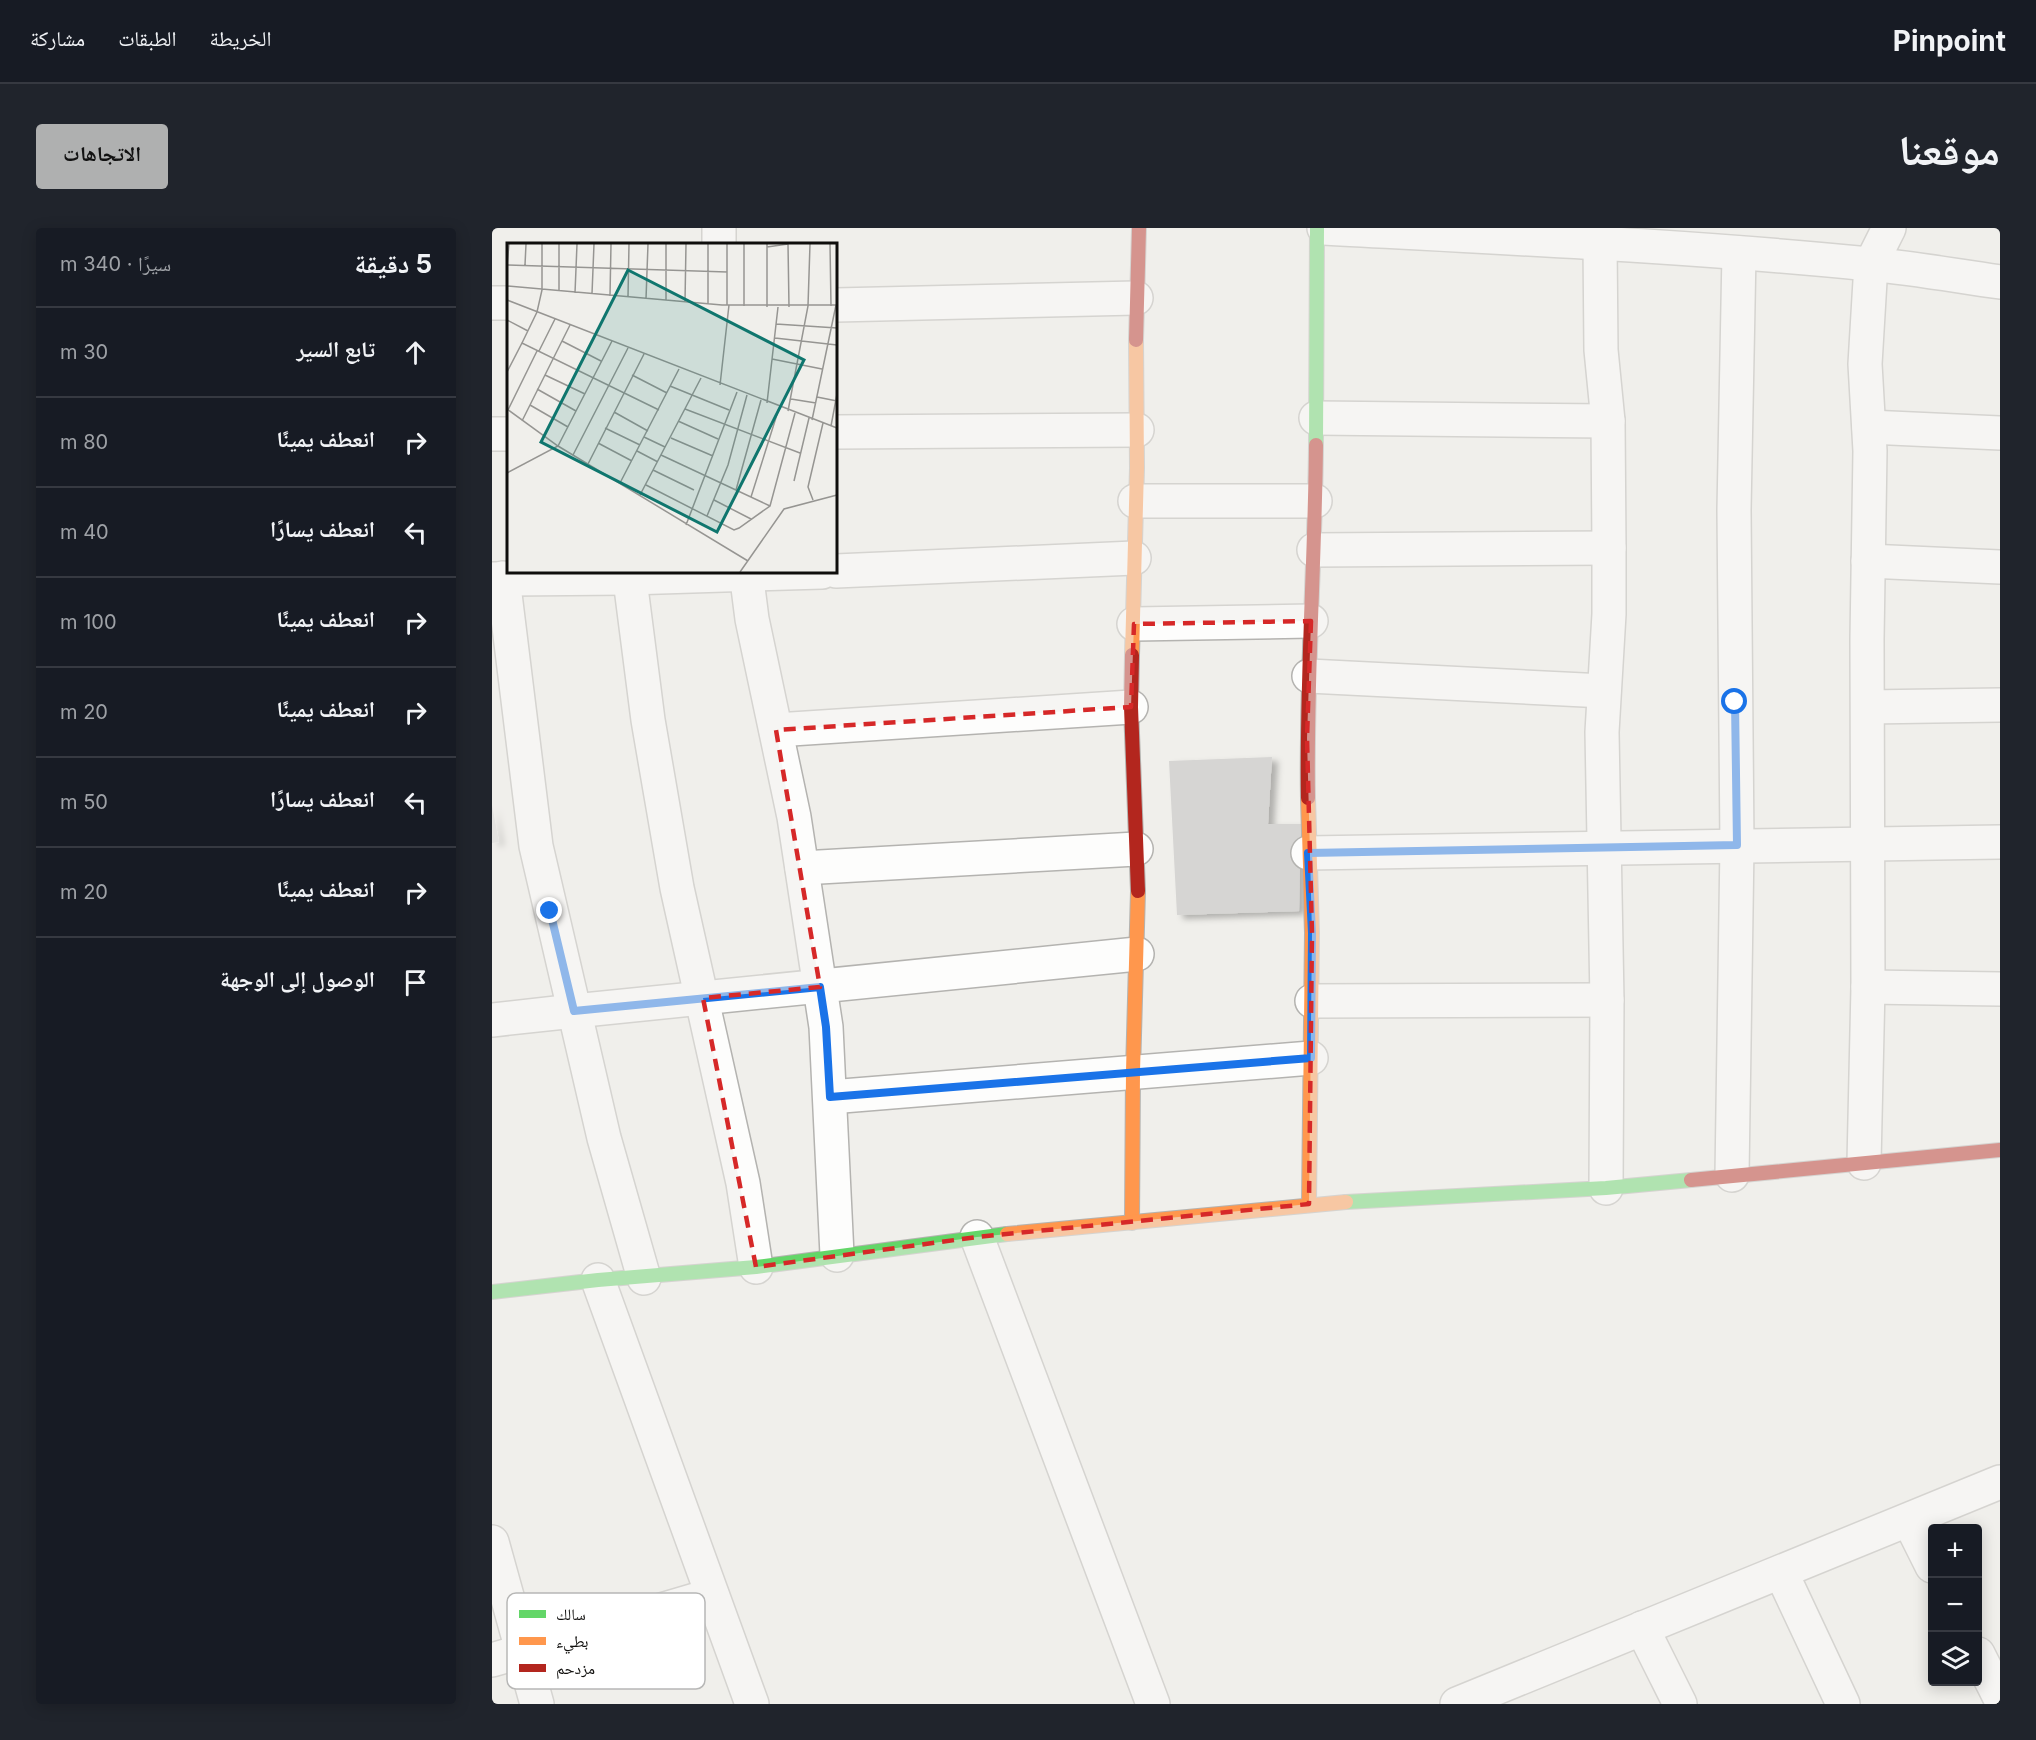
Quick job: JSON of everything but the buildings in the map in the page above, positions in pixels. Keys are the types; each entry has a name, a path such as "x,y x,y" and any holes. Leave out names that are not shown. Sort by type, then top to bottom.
{"street":[{"path":"1132,1223 1133,1071 1138,902 1131,707 1137,430 1136,298 1139,228"},
{"path":"1309,1204 1312,933 1308,853 1307,738 1315,501 1317,228"},
{"path":"1324,228 1739,253 1871,264 2000,282"},
{"path":"1864,1163 1868,987 1869,427 1865,364 1871,264 1890,228"},
{"path":"1600,243 1601,350 1608,421 1609,548 1609,614 1602,732 1607,1000 1606,1188"},
{"path":"1732,1176 1737,845 1734,510 1739,253"},
{"path":"837,305 1136,298"},
{"path":"1316,418 1608,421"},
{"path":"1869,427 2000,434"},
{"path":"837,432 1137,430"},
{"path":"1136,501 1315,501"},
{"path":"1314,550 1609,548"},
{"path":"837,571 1134,558"},
{"path":"1868,561 2000,567"},
{"path":"644,1278 604,1138 536,846 498,578 746,573 752,619 794,817 826,1027 837,1255"},
{"path":"629,575 648,720 675,876 743,1183 756,1268"},
{"path":"1134,624 1311,621"},
{"path":"1309,676 1604,692"},
{"path":"1868,707 2000,705"},
{"path":"776,730 1131,707"},
{"path":"1308,853 2000,842"},
{"path":"802,868 1136,849"},
{"path":"492,1020 1137,954"},
{"path":"1868,987 2000,989"},
{"path":"1312,1001 1607,1000"},
{"path":"830,1097 1311,1058"},
{"path":"493,1288 756,1268 977,1237 1309,1204 1606,1188 2000,1150"},
{"path":"977,1237 1154,1704"},
{"path":"598,1280 752,1704"},
{"path":"1457,1704 1511,1694 1642,1628 2000,1482"},
{"path":"1908,1520 1928,1558"},
{"path":"492,1542 507,1656"},
{"path":"1781,1572 1843,1704"},
{"path":"705,1597 712,1595"},
{"path":"1642,1628 1680,1704"},
{"path":"1982,1664 2000,1698"},
{"path":"528,1689 537,1704"}],"highlighted area":[{"path":"1311,621 1307,738 1312,933 1309,1204 977,1237 756,1267 703,998 820,987 776,730 1131,707 1134,624"}],"traffic: fast":[{"path":"1316,445 1317,228"},
{"path":"1346,1202 1606,1188 1691,1180"},
{"path":"492,1292 598,1280 756,1267 1007,1234"}],"traffic: slow":[{"path":"1132,655 1137,468 1136,340"},
{"path":"1308,798 1312,933 1309,1204"},
{"path":"1132,1223 1138,891"},
{"path":"1007,1234 1346,1202"}],"traffic: jam":[{"path":"1136,340 1139,228"},
{"path":"1308,798 1308,710 1316,445"},
{"path":"1132,655 1131,707 1138,891"},
{"path":"1691,1180 2000,1150"}],"route":[{"path":"550,911 574,1011 820,987 826,1027 830,1097 1311,1058 1312,933 1308,853 1737,845 1735,702"}]}
